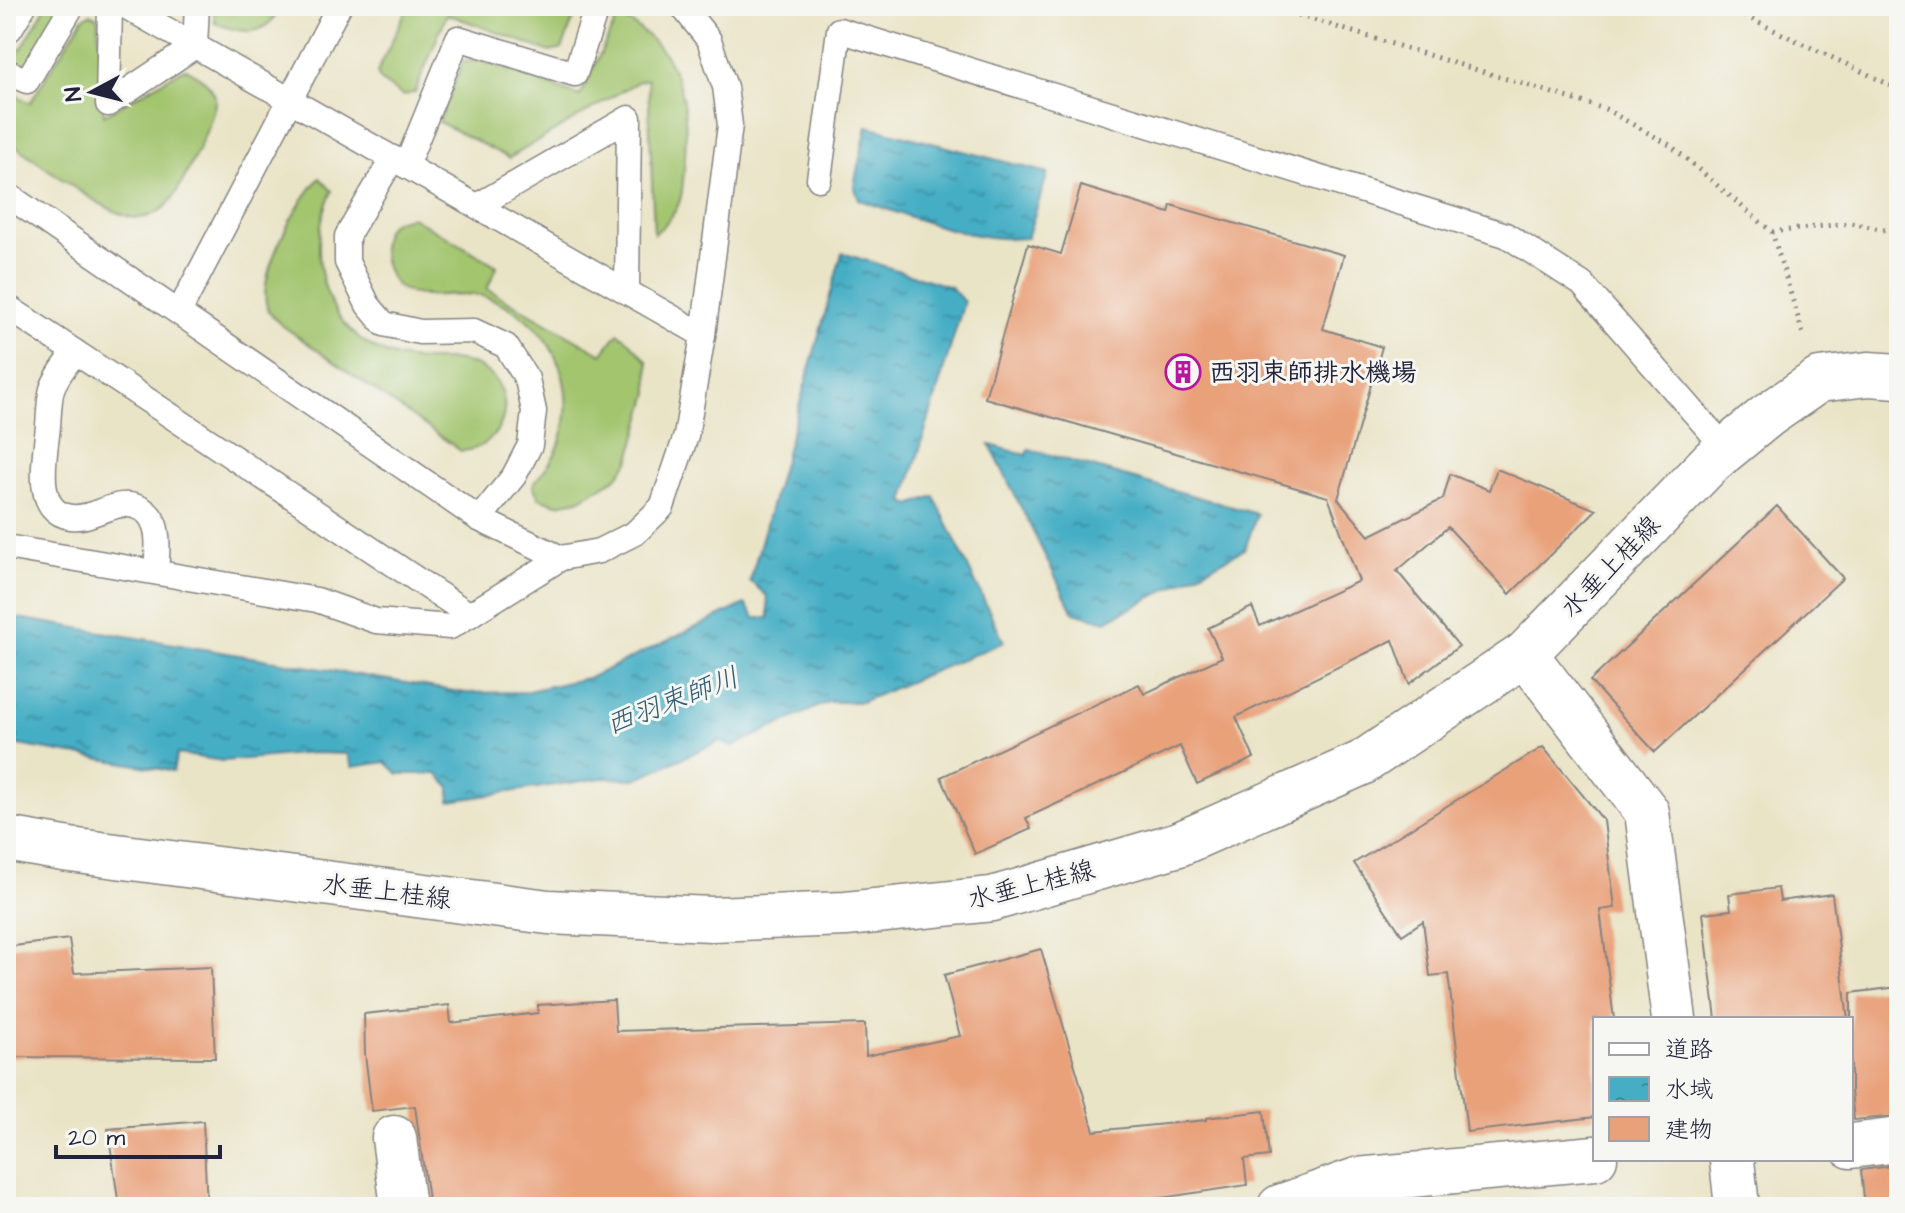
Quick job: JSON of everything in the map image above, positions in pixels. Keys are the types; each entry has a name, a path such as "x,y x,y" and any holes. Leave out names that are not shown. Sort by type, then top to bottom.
{"main road":[{"name":"水垂上桂線","path":"6,839 548,912 712,919 846,914 992,899 1179,844 1362,763 1525,654 1726,449 1767,416 1819,380 1868,374 1899,376"},
{"path":"1525,654 1647,812 1674,1017"},
{"path":"394,1138 403,1207"},
{"path":"1853,1146 1899,1140"},
{"path":"1280,1207 1593,1158"},
{"path":"1736,1161 1737,1207"}],"lane":[{"path":"6,28 10,29 24,6"},
{"path":"6,71 27,81 72,6"},
{"path":"110,6 108,104 195,46"},
{"path":"125,6 703,335"},
{"path":"195,46 197,6"},
{"path":"179,312 339,6"},
{"path":"479,519 514,476 530,445 534,411 527,379 506,346 474,331 420,332 384,324 368,305 347,262 347,236 399,162 458,38 575,74 597,6"},
{"path":"6,547 317,600 376,621 450,627 561,558 599,551 635,533 662,507 686,436 703,335 730,125 725,87 709,40 682,6"},
{"path":"819,179 839,30 1506,235 1582,284 1726,449"},
{"path":"477,206 629,118 627,291"},
{"path":"6,194 479,519 561,558"},
{"path":"6,306 470,615"},
{"path":"75,352 52,388 43,477 46,494 53,509 67,517 86,518 111,506 126,504 141,509 150,517 157,533 156,572"}],"path":[{"path":"1268,6 1605,109 1670,145 1772,232 1819,380"},
{"path":"1723,6 1899,89"},
{"path":"1772,232 1851,223 1899,233"}],"green space":[{"path":"46,6 63,6 27,66 18,67 6,61 6,42 21,50"},
{"path":"214,6 281,6 275,17 261,29 244,31 215,23"},
{"path":"408,6 576,6 577,10 562,49 550,52 447,14 415,92 403,96 381,81 377,73"},
{"path":"91,14 98,18 104,115 185,68 207,83 215,97 205,134 174,195 163,209 146,217 124,215 108,208 6,139 6,89 30,103 83,18"},
{"path":"617,19 634,25 657,45 668,60 682,94 686,132 681,196 673,215 654,234 648,79 639,81 509,158 439,122 463,62 479,60 580,96"},
{"path":"320,178 332,191 323,215 319,241 320,266 336,312 352,331 372,347 408,359 461,361 481,368 494,378 501,390 503,417 497,430 476,448 461,451 283,326 270,313 265,293 273,258 290,220"},
{"path":"412,217 497,266 487,289 602,354 618,333 648,362 649,393 629,462 615,479 578,500 557,504 539,498 533,485 555,454 565,426 567,401 555,356 543,336 506,305 472,294 418,295 399,287 384,261 384,237 391,224"}],"water":[{"path":"867,126 1048,173 1027,238 963,232 859,200 854,185"},
{"name":"西羽束師川","path":"842,253 951,287 964,302 904,502 911,505 934,496 1004,642 861,702 828,702 732,747 720,741 636,779 602,778 450,801 450,787 437,774 398,774 386,762 352,767 347,754 313,753 223,761 177,754 173,771 6,743 6,616 466,693 524,692 591,677 745,604 755,618 769,618 767,596 750,581"},
{"path":"990,445 1027,455 1029,449 1257,514 1245,549 1106,621 1073,612"}],"building":[{"path":"1081,186 1169,213 1171,205 1344,255 1323,329 1382,347 1338,499 1369,536 1443,499 1450,474 1489,490 1497,469 1596,510 1510,594 1448,527 1397,571 1459,646 1409,684 1393,640 1236,717 1254,758 1197,784 1180,746 1026,818 1031,829 975,854 941,777 1139,684 1144,694 1222,657 1208,628 1252,607 1260,626 1359,581 1328,497 985,398 1028,244 1061,254"},
{"path":"1777,506 1843,578 1655,752 1590,681"},
{"path":"1543,747 1604,821 1615,908 1600,910 1614,1017 1593,1017 1593,1117 1467,1132 1448,974 1430,976 1423,921 1402,935 1354,863"},
{"path":"1778,888 1780,901 1832,894 1848,1017 1716,1017 1703,913 1731,910 1729,894"},
{"path":"69,939 74,973 211,967 215,1058 6,1057 6,947"},
{"path":"1041,949 1094,1131 1264,1111 1269,1156 1244,1159 1247,1185 1134,1202 1135,1207 429,1207 415,1106 372,1111 364,1014 449,1005 451,1023 538,1013 538,1005 614,1000 616,1031 865,1024 866,1056 960,1036 944,975"},
{"path":"1899,987 1899,1116 1854,1120 1851,993"},
{"path":"203,1121 207,1207 119,1207 108,1129"},
{"path":"1899,1165 1899,1207 1865,1207 1861,1170"}],"place":[{"name":"西羽束師排水機場","path":"1183,372"}]}
